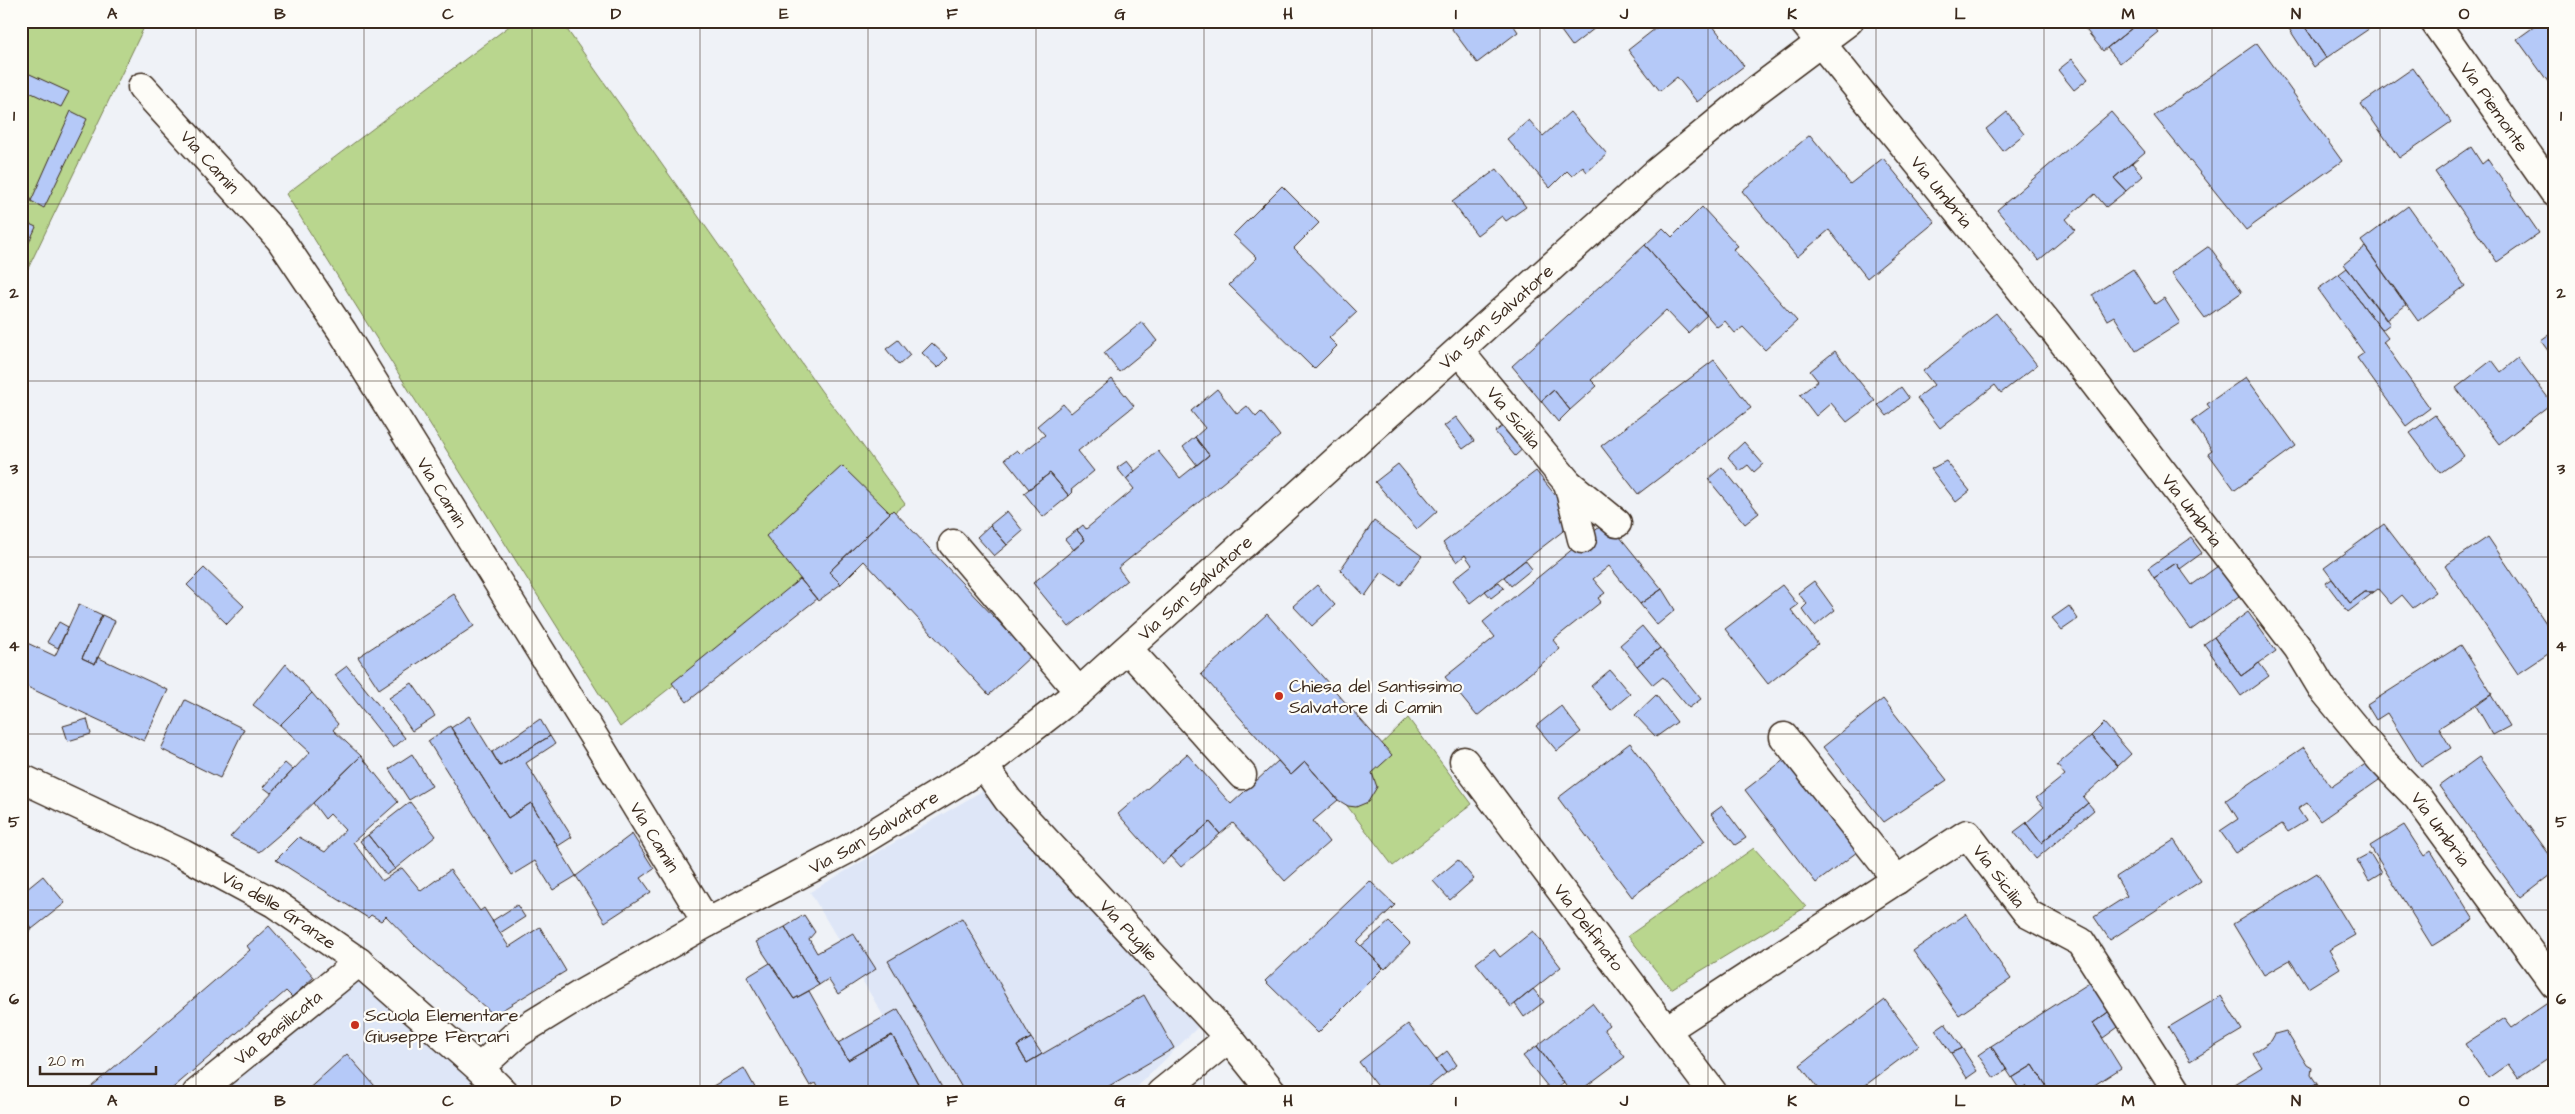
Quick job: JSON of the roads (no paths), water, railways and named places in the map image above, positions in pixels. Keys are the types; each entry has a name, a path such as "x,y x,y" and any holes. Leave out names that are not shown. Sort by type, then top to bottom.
{"street":[{"name":"Via Umbria","path":"1803,21 2056,333 2298,648 2322,688 2382,761 2418,798 2554,984"},
{"name":"Via San Salvatore","path":"479,1068 518,1033 583,993 707,923 848,849 984,766 1079,692 1128,649 1657,172 1757,90 1850,21"},
{"name":"Via Piemonte","path":"2434,21 2554,192"},
{"name":"Via Camin","path":"142,87 285,247 357,357 707,923"},
{"name":"Via Sicilia","path":"1459,351 1568,483 1617,523"},
{"name":"Via Sicilia","path":"1568,483 1582,540"},
{"path":"954,544 1079,692"},
{"path":"1128,649 1242,775"},
{"path":"1784,737 1897,880"},
{"name":"Via Delfinato","path":"1464,760 1713,1093"},
{"name":"Via Puglie","path":"984,766 1008,800 1229,1038 1273,1093"},
{"name":"Via delle Granze","path":"21,778 183,854 274,903 359,962 479,1068 504,1093"},
{"name":"Via Sicilia","path":"1666,1030 1968,834 2028,914 2081,942 2178,1093"},
{"name":"Via Basilicata","path":"197,1093 359,962"},
{"path":"1161,1093 1229,1038"}],"place":[{"name":"Chiesa del Santissimo Salvatore di Camin","path":"1279,696"},
{"name":"Scuola Elementare Giuseppe Ferrari","path":"355,1025"}]}
